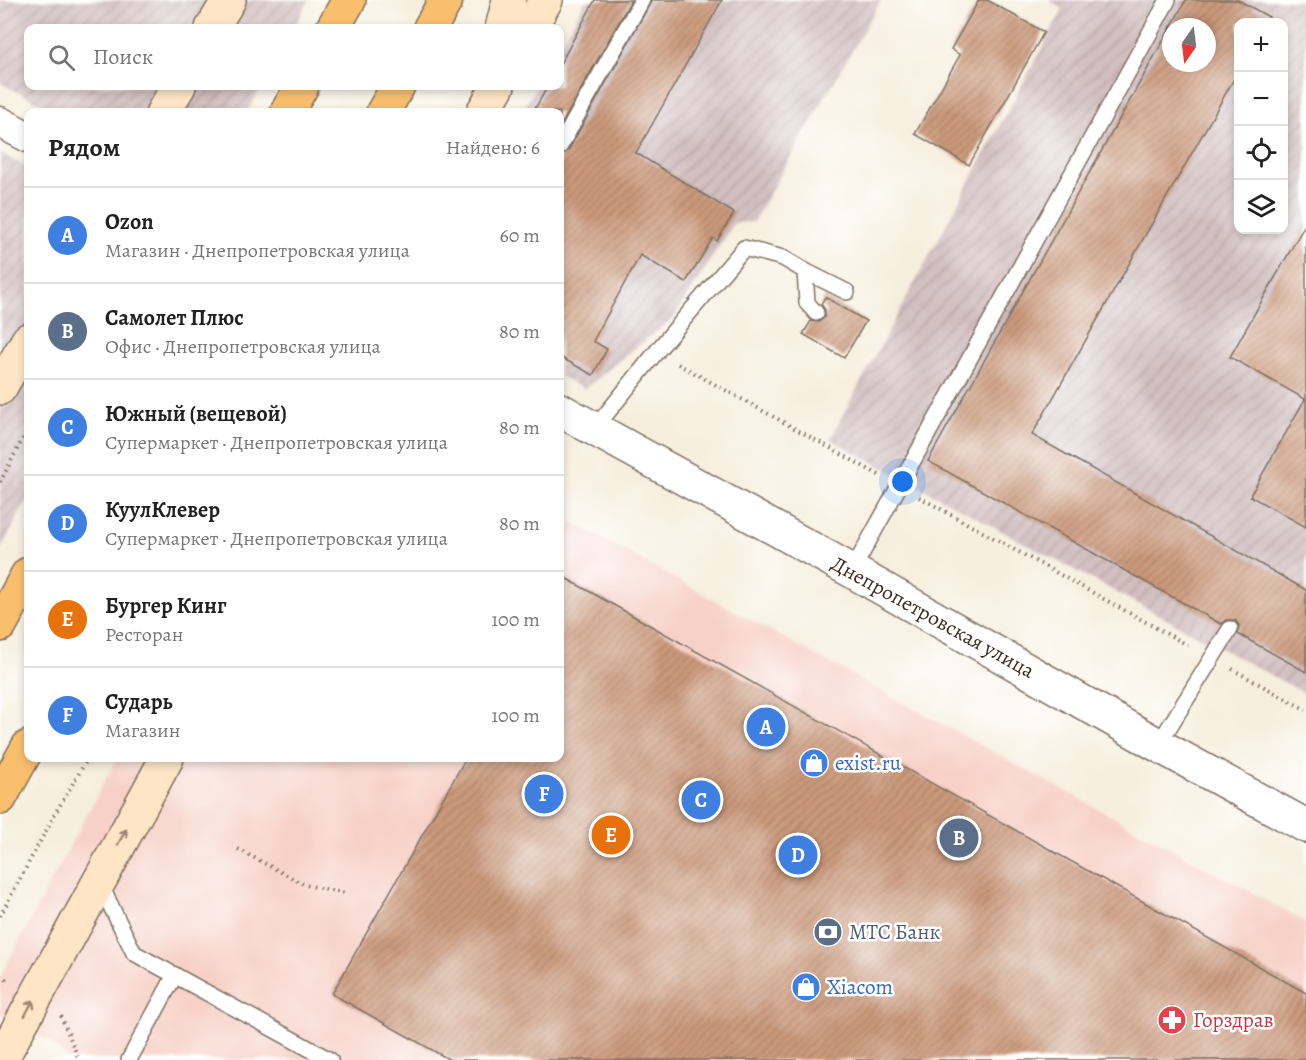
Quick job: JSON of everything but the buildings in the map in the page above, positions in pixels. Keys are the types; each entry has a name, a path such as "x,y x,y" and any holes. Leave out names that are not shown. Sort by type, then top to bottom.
{"main road":[{"path":"214,24 229,0"},
{"path":"335,24 349,0"},
{"path":"432,24 446,0"},
{"path":"503,24 509,0"},
{"path":"532,24 546,0"},
{"path":"165,108 177,90"},
{"path":"288,108 300,90"},
{"path":"384,108 396,90"},
{"path":"483,108 486,90"},
{"path":"484,108 496,90"},
{"path":"0,388 24,347"},
{"path":"0,625 24,581"},
{"path":"0,798 24,754"},
{"path":"1,1060 165,762"}],"street":[{"path":"0,122 24,135"},
{"name":"Днепропетровская улица","path":"564,412 1306,826"}],"lane":[{"path":"564,139 642,0"},
{"path":"852,571 1168,0"},
{"path":"594,429 744,248 783,258 847,292"},
{"path":"805,271 807,303 816,313"},
{"path":"1158,745 1230,629"},
{"path":"98,881 134,953 330,1060"},
{"path":"129,1060 175,975"}],"path":[{"path":"656,352 1306,710"},
{"path":"0,482 24,437"},
{"path":"0,916 86,762"},
{"path":"238,849 305,885 346,893"},
{"path":"58,1008 79,1060"}],"shaded area":[{"path":"0,0 309,0 295,24 24,24 24,90 260,90 249,108 49,108 0,83"},
{"path":"586,0 881,0 753,222 734,223 674,317 584,389 564,378 564,108 523,108 535,90 564,90 564,39"},
{"path":"1049,0 1306,0 1306,694 830,439 1063,9"},
{"path":"0,153 24,166 24,506 0,550"},
{"path":"564,518 1306,922 1306,1060 70,1060 50,1042 0,1013 0,977 115,762 564,762"}],"place":[{"name":"Ozon","path":"766,727"},
{"name":"exist.ru","path":"814,763"},
{"name":"Сударь","path":"544,794"},
{"name":"Южный (вещевой)","path":"701,800"},
{"name":"Бургер Кинг","path":"611,835"},
{"name":"Самолет Плюс","path":"959,838"},
{"name":"КуулКлевер","path":"798,855"},
{"name":"МТС Банк","path":"828,932"},
{"name":"Xiacom","path":"806,987"},
{"name":"Горздрав","path":"1172,1020"}]}
